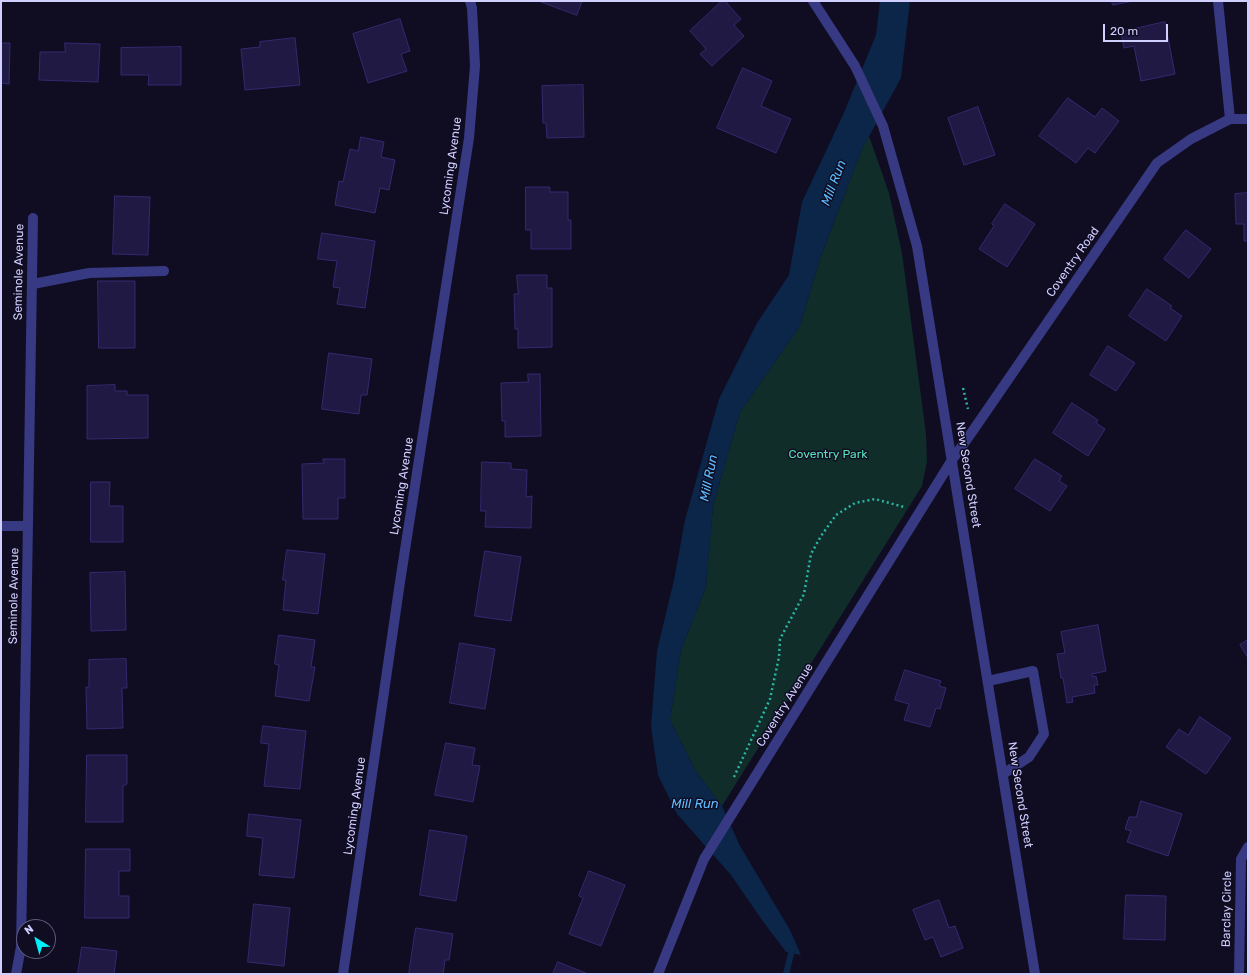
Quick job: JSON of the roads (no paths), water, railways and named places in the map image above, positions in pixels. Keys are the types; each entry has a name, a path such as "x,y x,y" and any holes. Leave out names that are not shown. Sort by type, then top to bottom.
{"street":[{"name":"Lycoming Avenue","path":"343,974 400,582 469,138 475,66 472,8 470,1"},
{"name":"New Second Street","path":"813,1 855,66 883,126 918,246 1035,974"},
{"path":"1218,1 1230,119"},
{"name":"Coventry Road","path":"952,460 1157,163 1191,139 1230,119 1248,119"},
{"name":"Seminole Avenue","path":"16,974 21,947 33,218"},
{"path":"33,284 89,273 164,271"},
{"name":"Coventry Avenue","path":"658,974 704,859 952,460"},
{"path":"1,526 28,526"},
{"path":"988,681 1033,671 1044,734 1030,757 1003,774"},
{"name":"Barclay Circle","path":"1239,974 1240,859 1248,847"}],"water":[{"name":"Mill Run","path":"880,1 910,1 901,78 862,149 820,259 800,326 740,412 713,506 706,587 681,650 670,720 695,770 722,806 740,846 790,930 801,955 786,952 731,875 677,814 658,775 651,726 657,651 674,580 685,520 719,399 757,323 789,275 802,202 843,115 876,35"}],"waterway":[{"name":"Mill Run","path":"786,974 793,946"}],"park label":[{"name":"Coventry Park","path":"828,455"}]}
